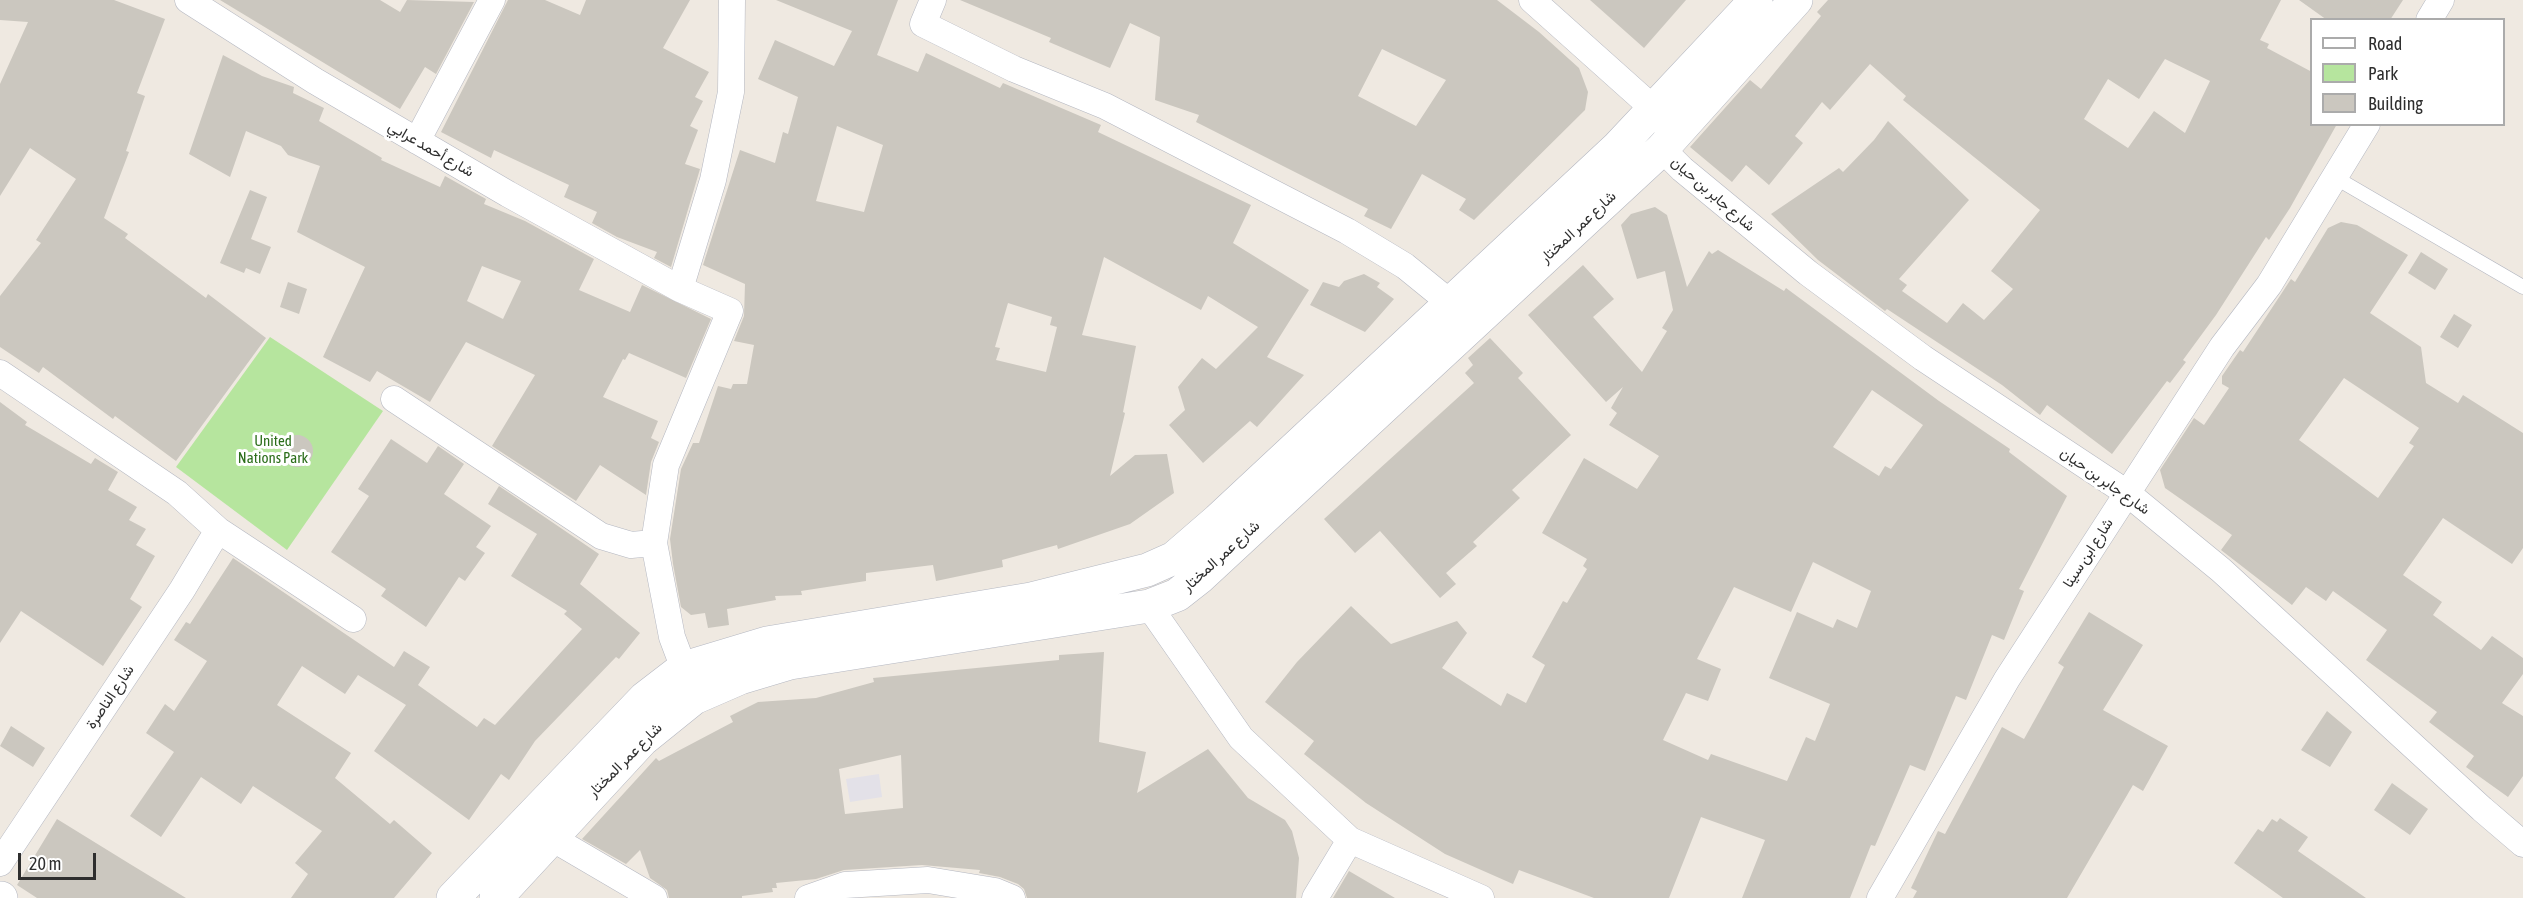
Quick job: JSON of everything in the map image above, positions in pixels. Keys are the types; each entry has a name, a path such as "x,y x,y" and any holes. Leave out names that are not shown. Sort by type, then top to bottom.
{"main road":[{"name":"شارع عمر المختار","path":"453,898 645,698 689,683 767,643 1031,599 1147,570 1174,558 1218,520 1655,110 1756,0"},
{"name":"شارع عمر المختار","path":"496,898 549,837 642,740 689,683 740,678 790,663 1149,606 1177,595 1200,577 1475,324 1667,143 1796,0"}],"street":[{"name":"شارع أحمد عرابي","path":"188,0 315,81 417,141 680,289 730,311 666,465 654,543"},
{"path":"417,141 492,0"},
{"path":"680,289 713,180 731,92 732,0"},
{"path":"933,0 923,24 1014,69 1105,106 1336,225 1405,266 1475,324"},
{"name":"شارع جابر بن حيان","path":"1532,0 1655,110 1667,143 1682,169 1808,273 1923,358 2127,493 2221,570 2523,844"},
{"path":"2430,18 2441,0"},
{"name":"شارع ابن سينا","path":"1881,898 2007,679 2222,346 2269,285 2366,126"},
{"path":"0,373 177,493 218,530 353,619"},
{"path":"394,399 601,536 631,545 654,543 672,637 689,683"},
{"name":"شارع الناصرة","path":"0,863 182,590 218,530"},
{"path":"1149,606 1241,738 1350,840 1481,898"},
{"path":"549,837 654,898"},
{"path":"1315,898 1350,840"},
{"path":"808,898 845,885 928,880 995,891 1012,898"}],"lane":[{"path":"2336,178 2523,286"}],"shaded area":[{"path":"879,774 882,797 850,802 846,779"}],"green space":[{"name":"United Nations Park","path":"270,337 383,411 287,550 176,467"}],"building":[{"path":"0,0 114,0 165,19 137,93 145,96 126,151 129,152 104,218 128,234 125,238 206,298 208,294 266,338 176,461 115,416 113,419 43,367 39,373 0,347 0,296 41,243 36,240 76,179 30,148 0,196 0,84 28,22 0,20"},
{"path":"220,0 380,0 400,12 407,0 474,2 436,74 425,67 400,109"},
{"path":"508,0 545,0 580,15 586,0 690,0 663,48 709,72 695,97 703,101 690,126 698,130 685,164 700,169 671,267 654,258 657,252 617,237 592,223 597,212 564,197 569,185 494,150 491,158 441,132"},
{"path":"776,0 898,0 877,55 918,72 926,53 1000,88 1003,83 1101,125 1098,132 1251,205 1233,243 1309,290 1267,357 1304,375 1257,427 1250,421 1203,463 1169,425 1185,410 1178,387 1202,358 1216,369 1258,327 1208,296 1201,310 1104,257 1082,335 1136,346 1123,412 1125,413 1110,476 1135,455 1167,454 1174,493 1130,524 1058,549 1057,545 1002,560 1003,567 936,581 933,565 866,573 866,581 801,591 802,595 775,596 776,600 727,609 729,625 708,628 705,613 691,615 681,607 673,564 670,539 681,469 693,443 699,443 718,386 731,389 733,384 747,384 754,345 734,341 744,316 745,284 703,265 740,150 775,163 783,132 788,134 798,97 758,79 775,40 834,66 852,31","holes":["837,126 883,145 864,212 816,201","1008,303 1052,317 1050,325 1057,327 1046,372 996,360 1000,348 995,347"]},
{"path":"960,0 1497,0 1539,32 1579,68 1588,92 1585,110 1474,220 1459,210 1466,199 1422,174 1391,229 1364,216 1368,209 1196,122 1199,115 1155,100 1160,37 1130,23 1110,68 1049,42 1051,38","holes":["1382,49 1446,80 1416,126 1358,96"]},
{"path":"1590,0 1686,0 1644,48"},
{"path":"1828,0 2281,0 2260,40 2269,44 2267,48 2310,71 2310,126 2336,126 2290,208 2269,240 2266,237 2216,315 2183,360 2186,362 2170,383 2167,381 2112,454 2047,405 2040,415 2002,385 1887,309 1885,311 1818,260 1771,214 1839,168 1843,172 1874,140 1888,121 1969,200 1899,279 1907,285 1902,291 1947,323 1963,303 1984,320 2013,289 1991,271 2040,210 1903,100 1906,96 1870,64 1830,110 1822,102 1795,136 1803,143 1769,185 1746,165 1732,182 1690,147 1750,80 1761,89 1821,16 1817,12","holes":["2165,59 2210,81 2185,133 2154,111 2128,148 2084,119 2108,79 2139,99"]},
{"path":"2299,0 2403,0 2391,18 2324,18"},
{"path":"223,55 262,76 294,87 293,93 324,108 319,121 382,158 381,160 440,187 445,176 486,199 484,204 525,221 594,259 579,290 630,312 642,285 711,319 686,378 629,353 625,360 623,359 603,397 658,421 651,438 659,442 651,462 646,495 600,465 576,501 492,446 535,375 466,342 430,402 377,371 370,382 323,357 365,267 297,232 320,166 288,155 281,146 246,131 230,177 189,154","holes":["482,266 521,281 503,319 467,301"]},
{"path":"250,190 267,197 251,239 271,247 260,274 246,268 244,273 220,263"},
{"path":"1655,207 1667,215 1687,287 1709,251 1712,254 1718,250 1784,291 1786,288 1939,401 2010,449 2009,452 2067,496 2019,589 2024,591 2004,640 1992,635 1966,700 1956,696 1925,771 1910,765 1875,846 1871,845 1850,898 1742,898 1765,840 1701,817 1669,898 1594,898 1519,870 1513,884 1445,854 1366,803 1304,754 1314,741 1265,702 1297,662 1351,606 1391,644 1457,621 1467,633 1442,668 1501,706 1507,693 1526,703 1545,665 1532,657 1563,601 1567,603 1587,569 1583,566 1587,559 1542,533 1584,458 1637,489 1659,456 1609,425 1617,413 1611,408 1623,387 1606,402 1528,315 1583,265 1614,299 1593,317 1642,372 1667,331 1662,328 1673,310 1665,271 1637,279 1621,225 1631,214","holes":["1872,390 1923,425 1891,469 1885,466 1879,476 1833,447","1813,562 1871,591 1857,628 1837,619 1833,628 1797,612 1769,678 1830,704 1815,741 1806,737 1787,781 1711,754 1708,760 1663,740 1686,693 1708,701 1721,669 1697,659 1734,587 1791,612"]},
{"path":"2341,222 2357,225 2408,255 2370,313 2421,347 2426,383 2458,403 2463,395 2523,433 2523,548 2512,564 2443,518 2403,575 2442,602 2433,615 2481,650 2492,636 2523,658 2523,674 2502,703 2523,716 2523,776 2508,797 2466,767 2474,756 2429,722 2437,712 2366,660 2387,630 2333,591 2326,601 2306,587 2292,605 2221,550 2232,535 2165,488 2160,470 2194,418 2204,425 2229,388 2222,384 2222,376 2240,350 2243,352 2291,279 2295,282 2328,228","holes":["2344,378 2419,428 2409,443 2414,446 2378,498 2299,440"]},
{"path":"2421,252 2448,269 2435,290 2408,273"},
{"path":"1364,274 1380,283 1377,287 1394,299 1365,332 1310,305 1323,282 1339,287 1344,281"},
{"path":"288,282 307,289 299,314 280,307"},
{"path":"2454,314 2472,325 2458,348 2440,337"},
{"path":"1490,338 1523,373 1518,378 1571,435 1512,490 1520,498 1473,542 1477,546 1446,573 1456,584 1440,598 1380,531 1355,553 1324,519 1474,383 1465,373 1473,365 1468,358"},
{"path":"0,402 27,422 25,425 91,464 95,458 118,472 108,490 137,507 129,520 146,529 136,545 155,556 130,599 142,607 103,666 21,611 0,643"},
{"path":"297,435 308,440 313,451 308,462 297,467 286,462 281,451 286,440"},
{"path":"391,439 427,463 438,446 464,464 444,494 491,526 476,547 485,553 465,581 459,577 426,627 381,596 386,589 331,552 369,496 358,489"},
{"path":"499,486 599,554 580,584 640,633 619,659 616,657 535,741 509,780 501,774 469,820 374,751 406,705 358,675 345,694 302,666 277,705 351,753 335,778 390,824 394,820 432,853 394,898 291,898 308,874 295,863 322,831 253,786 241,804 201,777 161,837 130,816 174,752 146,733 165,704 174,711 207,661 174,640 186,622 190,624 233,558 394,667 404,651 430,667 418,685 477,727 484,718 495,725 582,629 564,614 567,611 511,576 537,534 488,504"},
{"path":"2089,612 2143,645 2103,710 2168,746 2143,791 2133,785 2067,898 1913,898 1917,891 1911,888 1938,831 1945,834 2002,727 2024,739 2064,667 2058,663"},
{"path":"1104,652 1099,742 1146,752 1137,793 1208,749 1248,798 1285,820 1292,831 1299,858 1296,898 1027,898 1024,889 1018,884 1000,877 979,873 980,870 922,865 844,870 816,879 776,883 777,888 772,888 773,892 742,896 742,898 669,898 667,890 650,878 640,850 626,864 582,839 656,758 659,761 733,722 730,716 758,702 816,698 874,682 873,678 1059,660 1059,655","holes":["901,755 903,808 845,814 839,769"]},
{"path":"2327,711 2352,732 2330,767 2301,750"},
{"path":"11,726 45,748 33,767 0,746"},
{"path":"2392,783 2428,809 2410,835 2374,810"},
{"path":"2280,818 2308,837 2298,851 2366,898 2283,898 2234,863 2258,829 2263,832 2272,819 2277,822"},
{"path":"57,819 186,898 37,898 17,885"},
{"path":"1349,871 1395,898 1333,898"}]}
